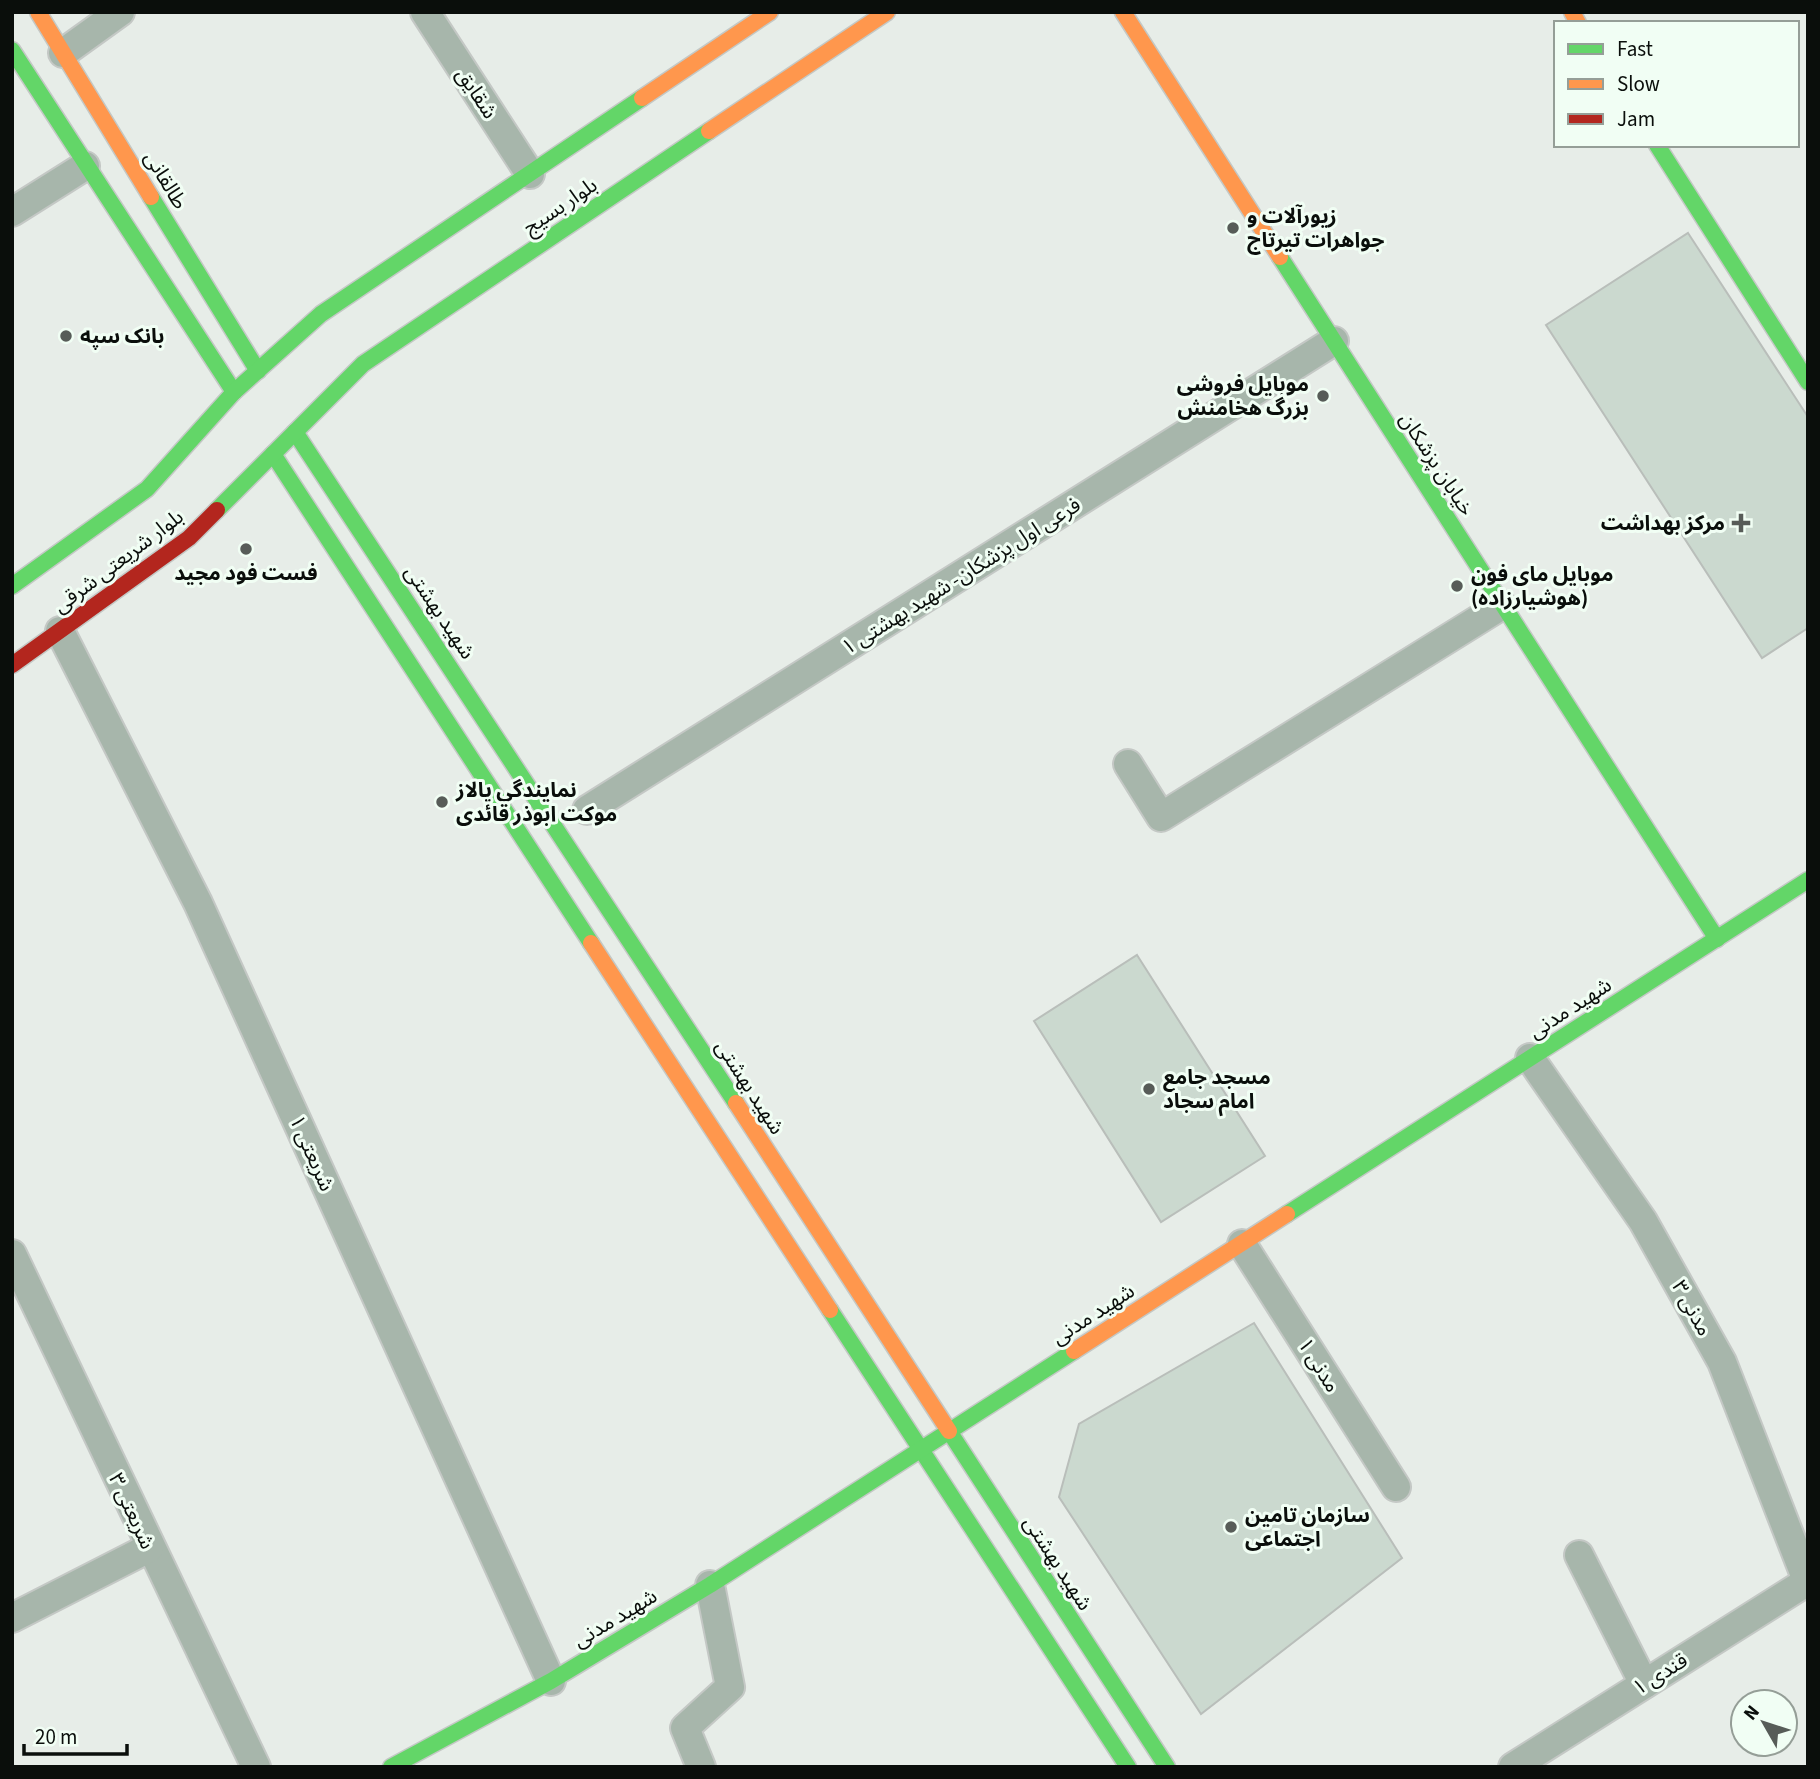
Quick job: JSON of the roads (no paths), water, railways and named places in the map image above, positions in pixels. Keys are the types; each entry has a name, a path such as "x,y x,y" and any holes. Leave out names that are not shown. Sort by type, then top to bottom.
{"main road":[{"name":"طالقانی","path":"38,12 258,371"},
{"name":"بلوار بسیج","path":"234,392 321,314 770,12"},
{"name":"بلوار بسیج","path":"273,454 363,364 887,12"},
{"name":"خیابان پزشکان","path":"1123,12 1717,939"},
{"path":"12,50 234,392"},
{"path":"1658,147 1808,382"},
{"name":"بلوار شریعتی شرقی","path":"12,586 147,489 234,392"},
{"name":"شهید بهشتی","path":"295,432 559,829 948,1433 1167,1767"},
{"path":"273,454 1128,1767"},
{"name":"بلوار شریعتی شرقی","path":"12,665 189,538 273,454"},
{"name":"شهید مدنی","path":"391,1767 551,1681 710,1585 1808,880"}],"street":[{"path":"63,52 120,12"},
{"name":"شقایق","path":"425,12 530,174"},
{"path":"12,212 85,166"},
{"name":"فرعی اول پزشکان- شهید بهشتی ۱","path":"587,810 1334,341"},
{"path":"1128,764 1161,817 1502,605"},
{"name":"شریعتی ۱","path":"61,631 198,903 551,1681"},
{"name":"مدنی ۳","path":"1530,1058 1643,1221 1722,1362 1808,1582"},
{"name":"مدنی ۱","path":"1242,1244 1396,1487"},
{"name":"شریعتی ۳","path":"12,1254 149,1548 256,1767"},
{"path":"12,1618 149,1548"},
{"path":"1579,1555 1644,1684"},
{"name":"قندی ۱","path":"1513,1767 1808,1582"},
{"path":"701,1767 685,1728 730,1688 710,1585"}],"place":[{"name":"زیورآلات و جواهرات تیرتاج","path":"1233,228"},
{"name":"بانک سپه","path":"66,336"},
{"name":"موبایل فروشی بزرگ هخامنش","path":"1323,396"},
{"name":"مرکز بهداشت","path":"1741,523"},
{"name":"فست فود مجید","path":"246,549"},
{"name":"موبایل مای فون (هوشیارزاده)","path":"1457,586"},
{"name":"نمایندگی پالاز موکت ابوذر قائدی","path":"442,802"},
{"name":"مسجد جامع امام سجاد","path":"1149,1089"},
{"name":"سازمان تامین اجتماعی","path":"1231,1527"}]}
